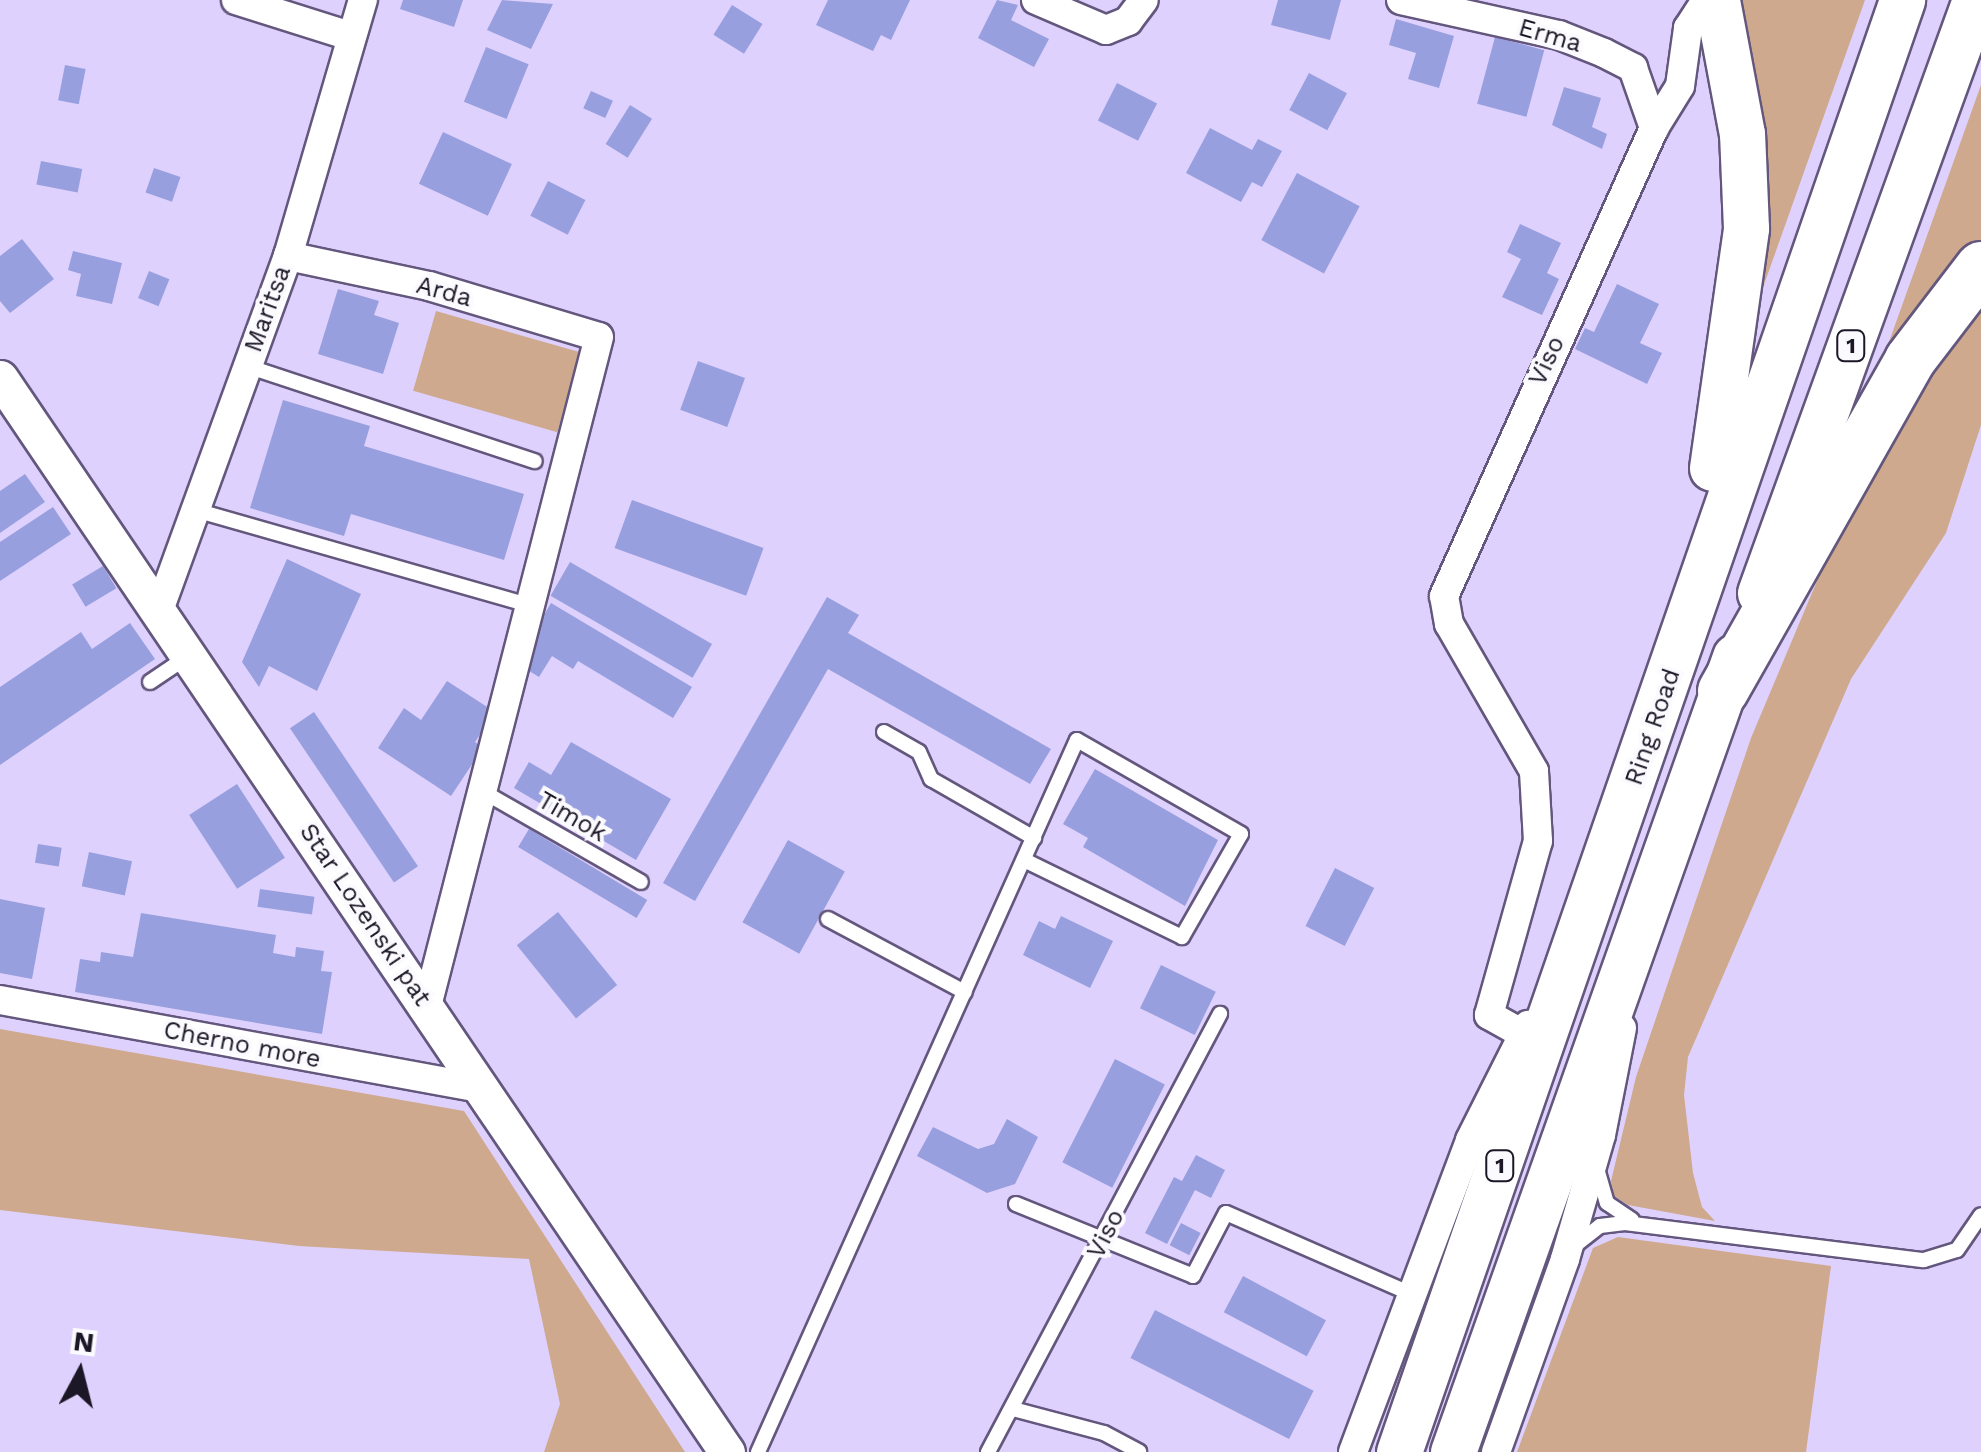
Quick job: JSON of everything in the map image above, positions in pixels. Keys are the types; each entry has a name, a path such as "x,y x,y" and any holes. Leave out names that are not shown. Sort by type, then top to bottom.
{"highway":[{"path":"1678,653 1725,401 1746,228 1742,134 1717,0"},
{"name":"Ring Road","path":"1399,1452 1678,653 1750,426 1902,0"},
{"name":"1","path":"1454,1452 1652,885 1975,0"},
{"path":"1722,690 1901,376 1981,267"}],"street":[{"path":"236,0 350,36"},
{"name":"Maritsa","path":"158,613 288,256 362,0"},
{"path":"1036,0 1106,30 1128,21 1144,0"},
{"name":"Erma","path":"1401,0 1558,35 1604,53 1633,68 1654,128"},
{"name":"Viso","path":"1524,1034 1489,1015 1538,841 1534,771 1448,624 1444,596 1654,128 1680,86 1688,28 1706,0"},
{"name":"Arda","path":"288,256 428,286 598,338 526,604"},
{"name":"Star Lozenski pat","path":"0,378 727,1452"},
{"path":"427,1006 526,604"},
{"path":"1353,1452 1470,1140 1600,880"},
{"path":"1496,1452 1565,1259 1601,1136 1652,885"},
{"name":"Cherno more","path":"0,1000 485,1090"}],"lane":[{"path":"247,366 535,461"},
{"path":"195,510 526,604"},
{"path":"150,682 188,656"},
{"path":"884,732 919,752 931,779 1034,838"},
{"path":"758,1452 966,992 1024,860 1078,740 1241,834 1182,937 1024,860"},
{"name":"Timok","path":"482,791 641,882"},
{"path":"828,919 966,992"},
{"name":"Viso","path":"988,1452 1220,1014"},
{"path":"1601,1136 1601,1194 1615,1211 1642,1224"},
{"path":"1016,1204 1193,1276 1226,1212 1410,1294"},
{"path":"1565,1259 1600,1226 1642,1224 1924,1260 1957,1250 1981,1215"},
{"path":"1013,1409 1104,1433 1139,1452"}],"shaded area":[{"path":"1733,0 1865,0 1755,310"},
{"path":"1981,85 1981,240 1880,367"},
{"path":"1981,290 1981,425 1946,533 1851,679 1688,1057 1684,1095 1693,1173 1702,1207 1715,1221 1628,1205 1614,1196 1611,1181 1636,1077 1751,738 1841,524"},
{"path":"436,311 580,352 557,432 413,391"},
{"path":"0,1029 464,1111 685,1452 544,1452 560,1404 529,1259 299,1246 0,1210"},
{"path":"1618,1237 1831,1266 1806,1452 1517,1452 1593,1248"}],"building":[{"path":"403,0 463,0 454,27 400,9"},
{"path":"502,0 553,4 531,49 487,30"},
{"path":"828,0 910,0 891,40 881,35 873,51 816,25"},
{"path":"997,0 1018,5 1011,20 1049,39 1034,67 978,38"},
{"path":"1278,0 1341,0 1330,40 1271,25"},
{"path":"732,5 763,24 744,54 713,35"},
{"path":"1396,19 1454,36 1439,88 1408,79 1416,53 1389,45"},
{"path":"1495,37 1544,50 1526,117 1477,104"},
{"path":"486,47 529,64 507,119 464,102"},
{"path":"65,65 86,69 79,104 58,100"},
{"path":"1309,73 1347,93 1327,130 1289,110"},
{"path":"1117,83 1157,103 1138,141 1098,120"},
{"path":"1564,87 1601,98 1592,127 1607,134 1602,149 1552,125"},
{"path":"591,91 613,101 605,118 583,108"},
{"path":"630,105 652,119 628,158 606,144"},
{"path":"1210,128 1252,150 1258,139 1282,151 1262,187 1252,182 1241,202 1186,173"},
{"path":"443,132 512,164 488,216 419,184"},
{"path":"41,161 82,169 78,193 36,185"},
{"path":"154,168 180,177 172,202 146,193"},
{"path":"1297,173 1360,206 1324,273 1261,240"},
{"path":"548,181 585,200 568,235 530,216"},
{"path":"1520,224 1561,243 1547,273 1559,279 1542,315 1502,297 1521,259 1507,252"},
{"path":"22,239 54,279 10,313 0,301 0,256"},
{"path":"73,251 122,263 112,304 76,296 81,274 68,270"},
{"path":"149,271 169,279 159,306 138,298"},
{"path":"1617,284 1659,304 1640,343 1662,353 1647,384 1575,349 1585,328 1594,332"},
{"path":"338,289 379,301 374,315 399,323 383,374 318,354"},
{"path":"698,361 745,378 727,427 680,410"},
{"path":"283,400 370,426 364,446 524,494 504,560 351,514 344,536 250,508"},
{"path":"25,474 45,502 0,533 0,491"},
{"path":"632,500 764,548 746,596 615,548"},
{"path":"53,507 71,534 0,581 0,542"},
{"path":"287,559 361,594 317,691 269,666 259,687 242,662"},
{"path":"570,562 712,644 693,678 550,596"},
{"path":"103,566 116,588 86,607 72,585"},
{"path":"827,597 859,615 848,633 1051,749 1030,784 828,669 695,901 663,883"},
{"path":"551,603 692,687 673,718 578,661 573,669 552,656 539,677 516,663"},
{"path":"130,623 155,659 0,765 0,687 81,632 92,649"},
{"path":"447,681 495,712 475,742 483,748 451,796 378,748 404,708 421,720"},
{"path":"314,712 418,866 394,882 290,728"},
{"path":"571,742 671,799 636,860 514,788 529,762 551,775"},
{"path":"1095,769 1218,840 1185,906 1083,847 1088,838 1063,824"},
{"path":"237,784 285,858 237,889 189,815"},
{"path":"529,829 647,900 636,918 518,847"},
{"path":"788,840 845,872 799,954 742,922"},
{"path":"38,844 62,848 59,867 35,863"},
{"path":"89,852 132,861 125,895 82,886"},
{"path":"1335,868 1374,888 1345,946 1305,926"},
{"path":"260,889 314,897 312,914 257,907"},
{"path":"0,899 45,908 32,979 0,973"},
{"path":"558,912 617,985 576,1018 517,945"},
{"path":"141,913 276,935 273,953 295,957 296,947 324,951 321,971 332,972 322,1034 75,992 80,959 100,962 101,952 133,957"},
{"path":"1061,916 1113,941 1090,988 1023,955 1039,921 1055,929"},
{"path":"1161,965 1216,992 1195,1035 1140,1008"},
{"path":"1115,1059 1165,1084 1112,1188 1062,1162"},
{"path":"1007,1119 1038,1137 1015,1184 987,1193 917,1156 933,1127 978,1149 994,1144"},
{"path":"1196,1155 1225,1170 1211,1198 1195,1190 1167,1244 1145,1233 1174,1177 1182,1181"},
{"path":"1181,1223 1201,1233 1189,1255 1170,1245"},
{"path":"1243,1276 1326,1320 1307,1356 1224,1312"},
{"path":"1155,1310 1314,1391 1289,1439 1130,1358"}]}
